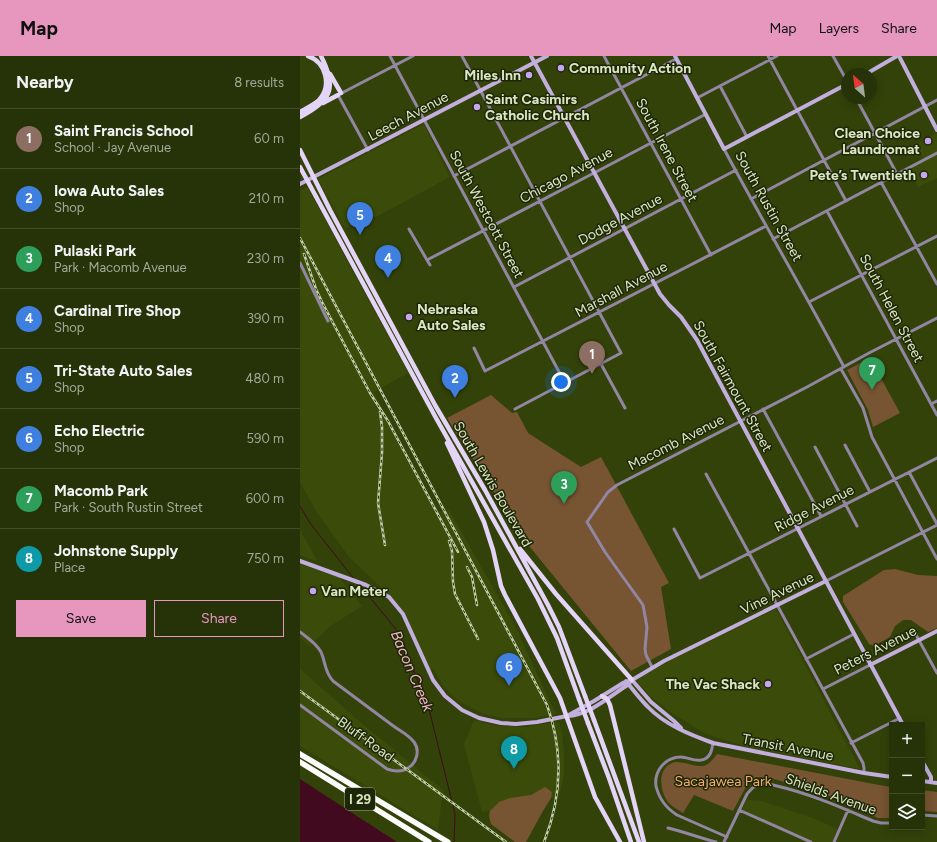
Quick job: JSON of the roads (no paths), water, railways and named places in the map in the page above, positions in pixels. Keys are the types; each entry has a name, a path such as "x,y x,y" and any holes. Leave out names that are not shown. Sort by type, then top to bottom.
{"highway":[{"name":"I 29","path":"300,754 448,842"},
{"name":"I 29","path":"300,762 429,842"}],"main road":[{"path":"300,112 319,100 325,90 326,83 325,73 320,65 308,56"},
{"path":"321,56 330,78 327,95 321,104"},
{"path":"300,117 340,94 333,77 328,71"},
{"name":"South Lewis Boulevard","path":"300,150 330,210 433,400 509,533 559,627 639,842"},
{"name":"South Lewis Boulevard","path":"300,167 436,418 544,610 557,638 631,842"},
{"path":"300,174 307,181"},
{"path":"436,418 484,522 505,595 554,686 567,716 595,796 620,842"},
{"path":"509,533 539,574 629,682"},
{"path":"602,696 607,699 612,713 644,842"}],"street":[{"name":"South Westcott Street","path":"390,56 564,383"},
{"path":"368,150 340,94 413,56"},
{"path":"462,56 621,353 515,409"},
{"name":"South Fairmount Street","path":"533,56 654,284 664,300 690,328 902,722"},
{"name":"Leech Avenue","path":"300,184 548,56"},
{"name":"South Irene Street","path":"604,56 710,255"},
{"path":"697,98 769,58 777,56"},
{"path":"833,56 841,70"},
{"path":"877,68 898,56 937,130"},
{"path":"454,176 675,58"},
{"name":"South Rustin Street","path":"675,58 751,199 809,302 862,408 872,437 937,559"},
{"path":"769,58 798,109 846,201"},
{"path":"720,86 747,137"},
{"path":"724,148 841,87"},
{"path":"751,199 937,100"},
{"path":"859,104 897,174"},
{"name":"Chicago Avenue","path":"427,260 706,114"},
{"path":"773,239 937,154"},
{"name":"Dodge Avenue","path":"514,287 736,170"},
{"path":"881,182 937,284"},
{"name":"South Helen Street","path":"827,211 937,415"},
{"name":"Marshall Avenue","path":"474,348 485,371 766,226"},
{"path":"409,229 430,265"},
{"path":"809,302 937,236"},
{"path":"300,263 328,321"},
{"name":"Macomb Avenue","path":"652,667 646,656 646,627 643,605 605,552 587,522 608,492 617,485 937,318"},
{"path":"601,364 625,408"},
{"path":"931,404 937,401"},
{"path":"763,409 821,516"},
{"path":"845,445 870,492"},
{"path":"815,447 857,526"},
{"name":"Ridge Avenue","path":"674,529 700,578 937,458"},
{"path":"909,472 937,524"},
{"path":"706,474 863,763 864,773"},
{"name":"Vine Avenue","path":"629,682 652,667 937,524"},
{"path":"300,561 380,591 395,602 403,614 428,670 438,688 462,710 484,720 501,723 537,722 576,715 607,699 629,682"},
{"name":"Peters Avenue","path":"823,690 937,631"},
{"name":"Bluff Road","path":"300,632 312,641 320,651 329,676 333,681 396,728 408,734 415,743 417,749 417,755 413,764 407,769 397,771 387,770 300,704"},
{"path":"915,633 937,673"},
{"path":"806,659 854,634"},
{"path":"567,716 629,682"},
{"name":"Transit Avenue","path":"629,682 682,729 713,743 889,777"},
{"path":"851,743 900,718"},
{"path":"713,743 710,754 705,759 697,760 681,757 667,760 657,773 657,788 662,801 677,815 726,837"},
{"path":"925,766 931,777 931,782"},
{"path":"925,781 937,783"},
{"name":"Shields Avenue","path":"739,810 751,789 757,785 766,783 818,798 881,824 889,823"},
{"path":"724,842 739,810 811,842"},
{"path":"834,842 848,810"},
{"path":"925,815 937,816"},
{"path":"668,828 716,842"}],"waterway":[{"name":"Bacon Creek","path":"300,506 310,523 354,579"},
{"name":"Bacon Creek","path":"359,584 399,633 430,713 455,814 454,842"}],"railway":[{"path":"300,238 547,705 556,739 558,774 554,808 544,842"},
{"path":"304,254 322,302 370,393 388,421 458,552"},
{"path":"380,412 382,427 382,453 378,503 385,545"},
{"path":"449,541 452,551 455,594 478,639"},
{"path":"467,567 472,577 477,605"},
{"path":"300,691 506,842"}],"place":[{"name":"Community Action","path":"561,68"},
{"name":"Miles Inn","path":"529,75"},
{"name":"Saint Casimirs Catholic Church","path":"477,107"},
{"name":"Clean Choice Laundromat","path":"928,141"},
{"name":"Pete’s Twentieth","path":"924,175"},
{"name":"Tri-State Auto Sales","path":"360,235"},
{"name":"Cardinal Tire Shop","path":"388,278"},
{"name":"Nebraska Auto Sales","path":"409,317"},
{"name":"Saint Francis School","path":"592,374"},
{"name":"Macomb Park","path":"872,390"},
{"name":"Iowa Auto Sales","path":"455,398"},
{"name":"Pulaski Park","path":"564,504"},
{"name":"Van Meter","path":"313,591"},
{"name":"The Vac Shack","path":"768,684"},
{"name":"Echo Electric","path":"509,686"},
{"name":"Johnstone Supply","path":"514,769"}],"park label":[{"name":"Sacajawea Park","path":"723,781"}]}
